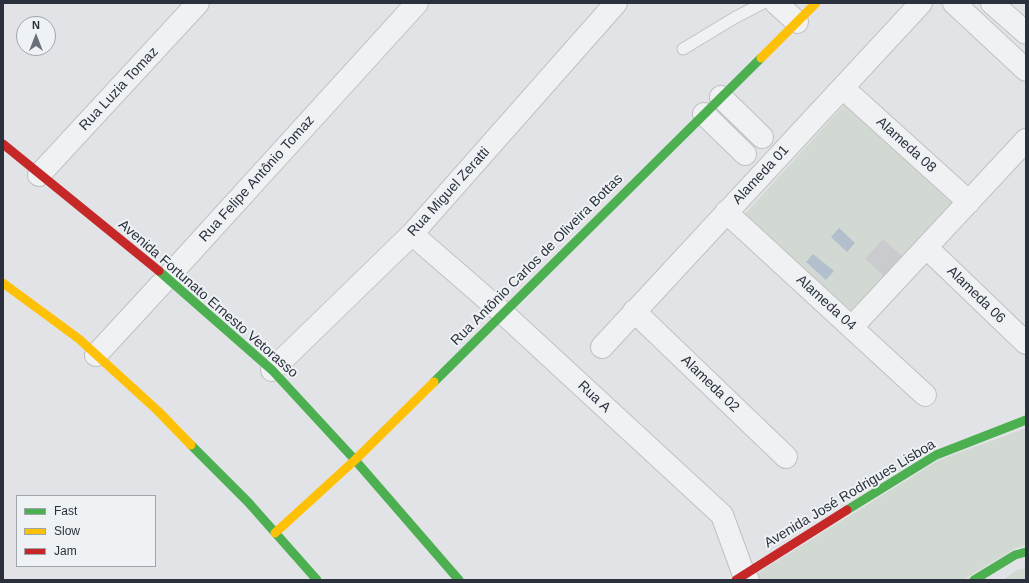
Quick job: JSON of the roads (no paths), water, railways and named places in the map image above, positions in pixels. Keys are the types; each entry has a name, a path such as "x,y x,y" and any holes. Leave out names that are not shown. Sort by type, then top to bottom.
{"street":[{"name":"Rua Luzia Tomaz","path":"39,175 198,3"},
{"name":"Rua Felipe Antônio Tomaz","path":"96,355 417,3"},
{"name":"Rua Miguel Zeratti","path":"272,370 412,234 616,3"},
{"path":"776,3 798,22"},
{"name":"Rua Antônio Carlos de Oliveira Bottas","path":"275,533 355,460 816,3"},
{"name":"Alameda 01","path":"602,347 921,3"},
{"path":"954,3 1026,70"},
{"path":"992,3 1026,33"},
{"name":"Alameda 08","path":"843,88 969,202"},
{"path":"721,97 762,137"},
{"path":"704,114 745,154"},
{"name":"Avenida Fortunato Ernesto Vetorasso","path":"3,144 39,175 167,278 272,370 355,460 459,580"},
{"path":"852,327 926,247 1024,146"},
{"name":"Alameda 04","path":"726,212 925,395"},
{"name":"Rua A","path":"412,234 503,313 722,515 742,578"},
{"name":"Alameda 06","path":"926,247 1026,343"},
{"path":"3,283 79,339 158,411 248,502 317,580"},
{"name":"Alameda 02","path":"634,311 786,457"},
{"name":"Avenida José Rodrigues Lisboa","path":"742,578 936,455 1026,420"},
{"path":"974,580 1015,555 1026,552"}],"lane":[{"path":"683,49 736,17 763,3"},
{"path":"762,137 780,155"},
{"path":"745,154 764,172"}],"water":[{"path":"839,228 855,243 847,252 831,237"},
{"path":"813,254 834,271 826,280 806,262"}]}
